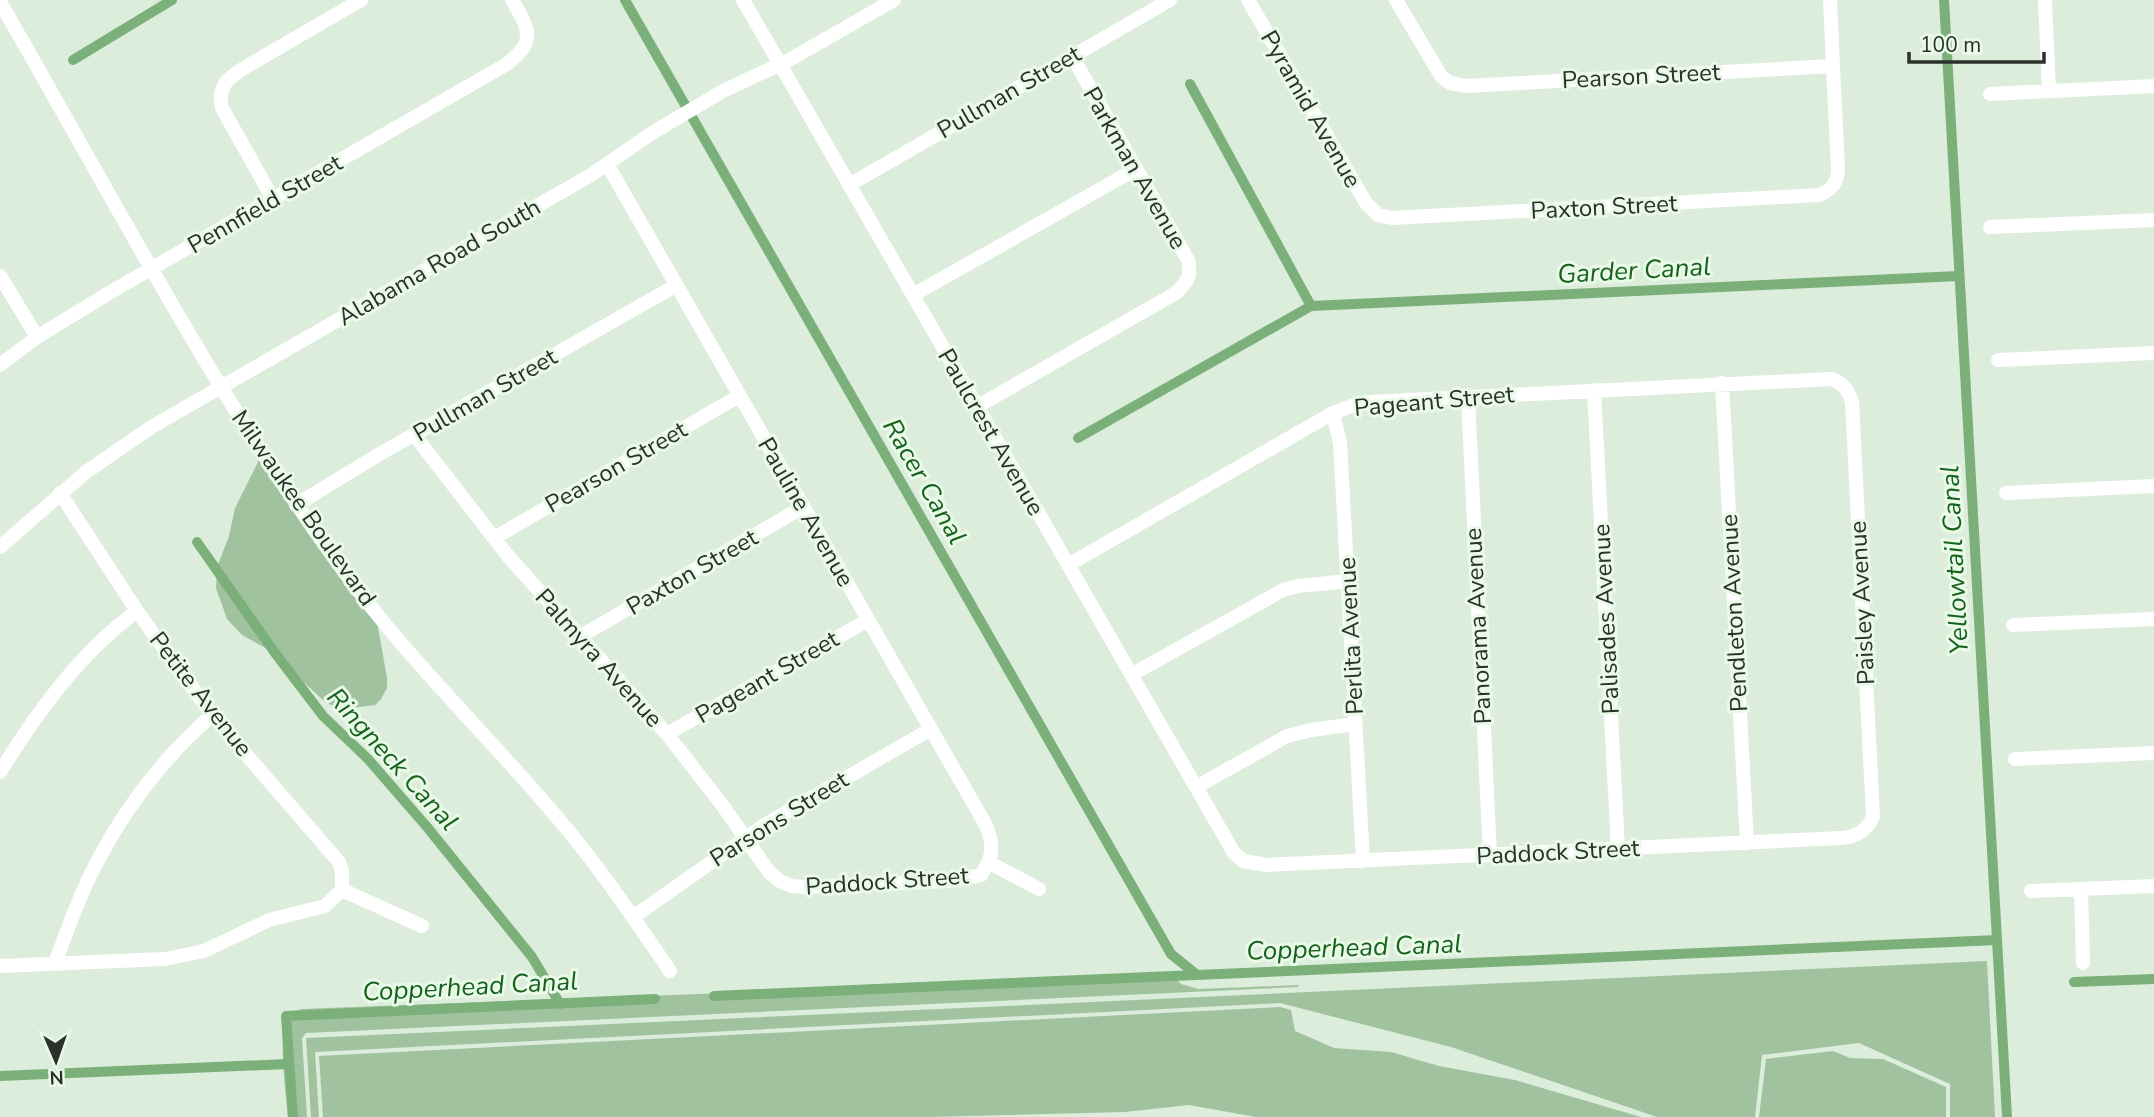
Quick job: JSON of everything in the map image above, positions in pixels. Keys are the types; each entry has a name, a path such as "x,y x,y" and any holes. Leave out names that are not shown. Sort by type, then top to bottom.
{"street":[{"path":"273,198 222,108 222,87 232,76 249,65 361,0"},
{"name":"Pennfield Street","path":"0,365 37,337 153,268 507,64 524,51 528,41 526,26 512,0"},
{"name":"Paulcrest Avenue","path":"743,0 1234,853 1243,861"},
{"name":"Alabama Road South","path":"0,547 60,493 123,445 607,164 677,118 779,65 894,0"},
{"name":"Pullman Street","path":"849,186 1170,0"},
{"name":"Pyramid Avenue","path":"1248,0 1358,190 1378,215"},
{"name":"Pearson Street","path":"1396,0 1441,76 1450,83 1466,86 1833,66"},
{"path":"1830,0 1833,66"},
{"path":"2045,0 2049,90"},
{"name":"Milwaukee Boulevard","path":"0,2 222,386 296,505 378,615 562,824 633,917 670,971"},
{"name":"Parkman Avenue","path":"978,407 1176,293 1188,281 1188,260 1072,56"},
{"name":"Paxton Street","path":"1378,215 1392,218 1819,195 1829,191 1836,182 1838,172 1833,66"},
{"path":"1990,94 2154,86"},
{"name":"Pauline Avenue","path":"607,164 989,830 993,846 990,863"},
{"path":"913,295 1136,169"},
{"path":"1990,227 2154,220"},
{"path":"0,276 37,337"},
{"name":"Pullman Street","path":"296,505 378,455 675,286"},
{"path":"1998,360 2154,353"},
{"name":"Pageant Street","path":"1068,565 1333,413 1357,404 1820,378 1841,383"},
{"name":"Pendleton Avenue","path":"1722,383 1747,843"},
{"name":"Paisley Avenue","path":"1841,383 1852,402 1873,806 1869,826"},
{"name":"Palisades Avenue","path":"1594,390 1618,849"},
{"name":"Pearson Street","path":"494,538 739,396"},
{"name":"Panorama Avenue","path":"1468,397 1490,855"},
{"name":"Perlita Avenue","path":"1333,413 1340,443 1363,861"},
{"name":"Palmyra Avenue","path":"415,436 494,538 667,734 746,837 769,872 779,881"},
{"path":"2006,493 2154,486"},
{"name":"Petite Avenue","path":"60,493 137,611 212,715 329,849 342,871 342,890"},
{"name":"Paxton Street","path":"581,636 803,507"},
{"path":"1131,675 1283,590 1348,581"},
{"path":"0,772 31,724 67,677 99,643 137,611"},
{"path":"2013,625 2154,619"},
{"name":"Pageant Street","path":"667,734 868,620"},
{"path":"55,963 94,868 121,820 180,744 212,715"},
{"path":"1196,787 1287,736 1355,724"},
{"name":"Parsons Street","path":"633,917 746,837 931,729"},
{"path":"2015,759 2154,753"},
{"name":"Paddock Street","path":"1243,861 1267,866 1747,843 1852,837 1869,826"},
{"path":"990,863 1040,889"},
{"name":"Paddock Street","path":"779,881 805,887 946,881 981,875 990,863"},
{"path":"2031,891 2154,886"},
{"path":"2081,889 2083,963"},
{"path":"0,966 187,956 269,920 325,906 342,890 422,926"}],"green space":[{"path":"264,457 376,616 387,688 375,705 344,709 324,701 269,650 242,635 227,619 216,588 217,567 229,536 235,508 258,462"},
{"path":"1987,961 1995,1117 1950,1117 1950,1084 1859,1043 1762,1055 1755,1117 1657,1117 1451,1047 1280,1003 315,1052 319,1117 311,1117 306,1038"},
{"path":"1173,976 1181,984 1198,989 1299,985 306,1033 302,1038 307,1117 288,1117 283,1068 283,1030 288,1017 302,1009"},
{"path":"1280,1007 1291,1010 1295,1031 1334,1048 1391,1052 1439,1066 1515,1080 1641,1117 1256,1117 1189,1105 1125,1112 929,1117 323,1117 319,1056"},
{"path":"1833,1051 1850,1058 1883,1059 1946,1087 1946,1117 1759,1117 1766,1059"}],"waterway":[{"path":"73,60 172,0"},
{"name":"Racer Canal","path":"625,0 1171,954 1197,975"},
{"name":"Yellowtail Canal","path":"1944,0 2007,1117"},
{"name":"Garder Canal","path":"1190,84 1311,306"},
{"name":"Garder Canal","path":"1078,438 1311,306 1959,276"},
{"name":"Ringneck Canal","path":"197,542 323,716 368,759 427,827 532,957 560,1004"},
{"name":"Copperhead Canal","path":"714,996 1997,940"},
{"path":"2074,982 2154,979"},
{"name":"Copperhead Canal","path":"293,1117 286,1016 655,999"},
{"path":"0,1076 289,1064"}]}
